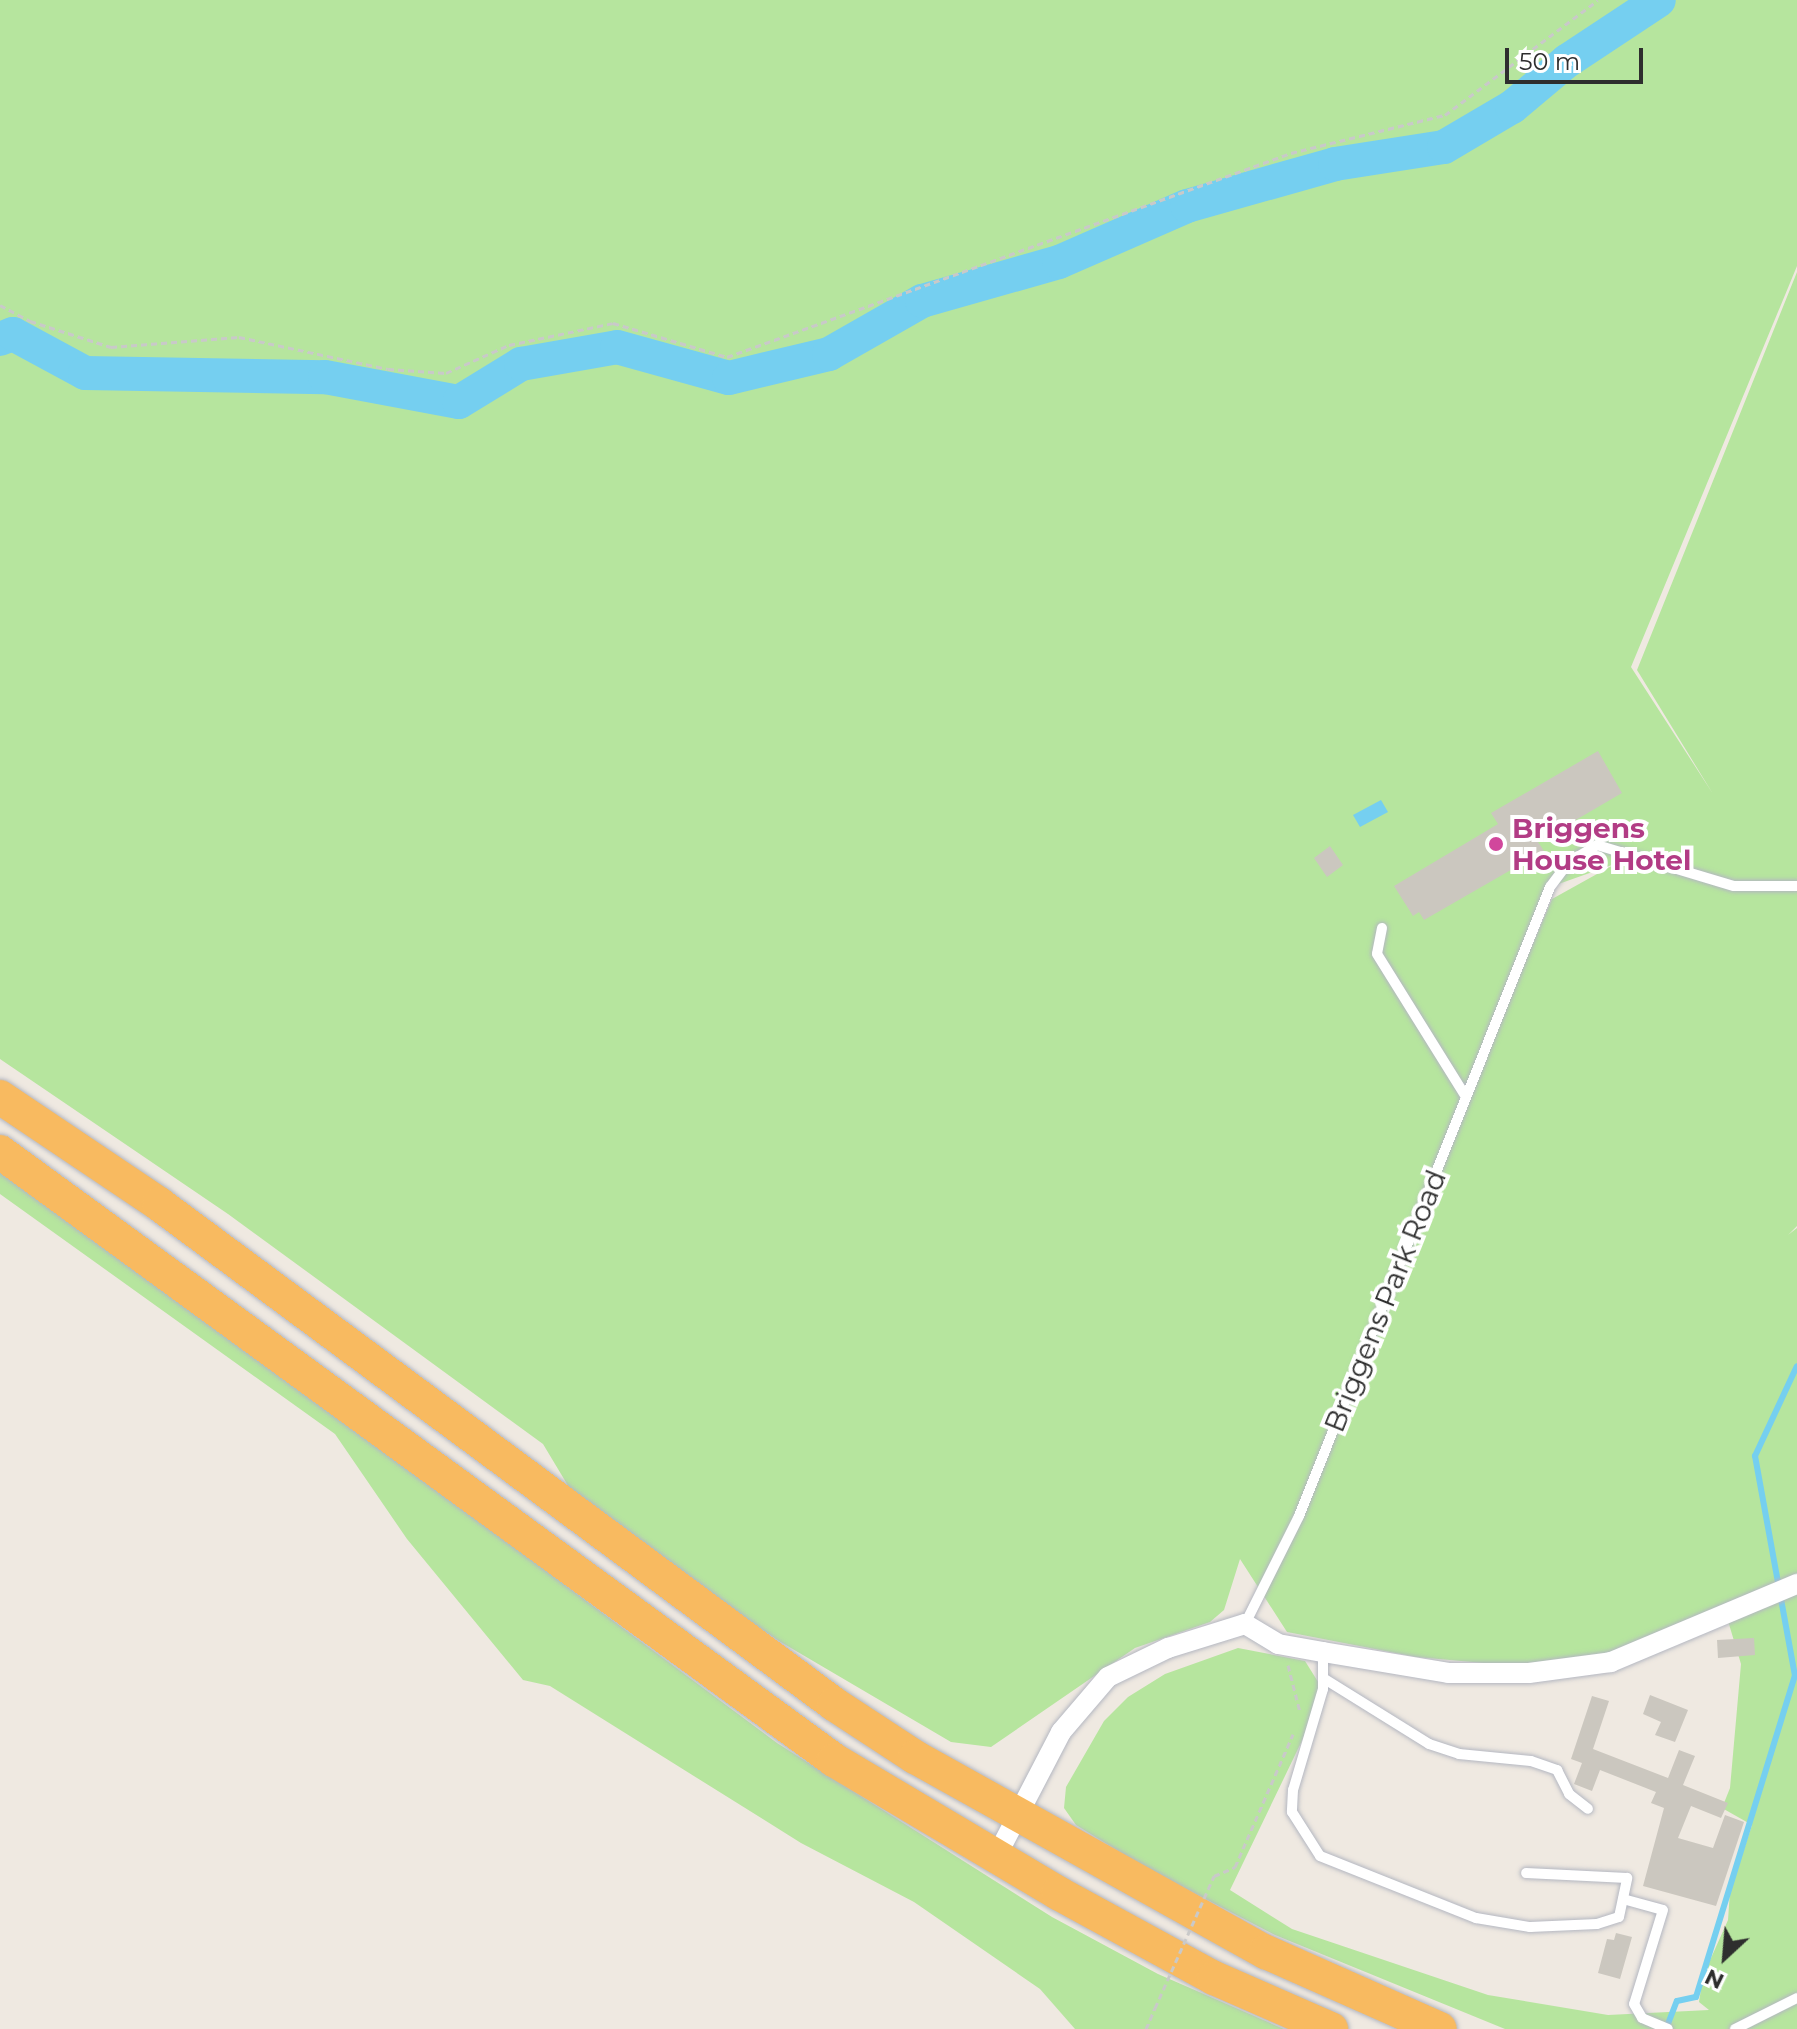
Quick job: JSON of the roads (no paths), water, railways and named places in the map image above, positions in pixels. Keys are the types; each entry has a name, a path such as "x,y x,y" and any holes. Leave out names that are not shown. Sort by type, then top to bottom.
{"highway":[{"path":"0,1097 159,1204 834,1704 1016,1814 1266,1952 1440,2029"},
{"path":"0,1152 834,1760 995,1859 1214,1978 1331,2029"}],"street":[{"path":"995,1859 1061,1732 1108,1677 1168,1648 1245,1624 1278,1644 1323,1652 1448,1673 1529,1673 1611,1662 1797,1584"}],"lane":[{"name":"Briggens Park Road","path":"1245,1624 1299,1516 1550,887 1569,862 1597,845 1734,886 1797,886"},
{"path":"1382,928 1377,954 1466,1097"},
{"path":"1323,1652 1323,1678 1310,1741 1293,1790 1292,1812 1320,1856 1476,1918 1530,1927 1597,1924 1619,1917 1627,1878 1526,1873"},
{"path":"1323,1678 1429,1744 1459,1754 1531,1761 1557,1770 1569,1794 1588,1809"},
{"path":"1623,1899 1663,1910 1634,2004 1642,2018 1664,2028"},
{"path":"1735,2029 1797,1998"}],"water":[{"path":"1381,800 1388,812 1360,827 1353,815"}],"waterway":[{"path":"0,339 13,334 85,373 325,377 459,402 521,364 617,347 729,378 829,354 922,301 1059,262 1187,206 1335,164 1444,147 1512,107 1567,61 1659,0"},
{"path":"1666,2029 1677,2001 1696,1997 1795,1676 1755,1456 1797,1366"}],"place":[{"name":"Briggens House Hotel","path":"1496,844"}]}
